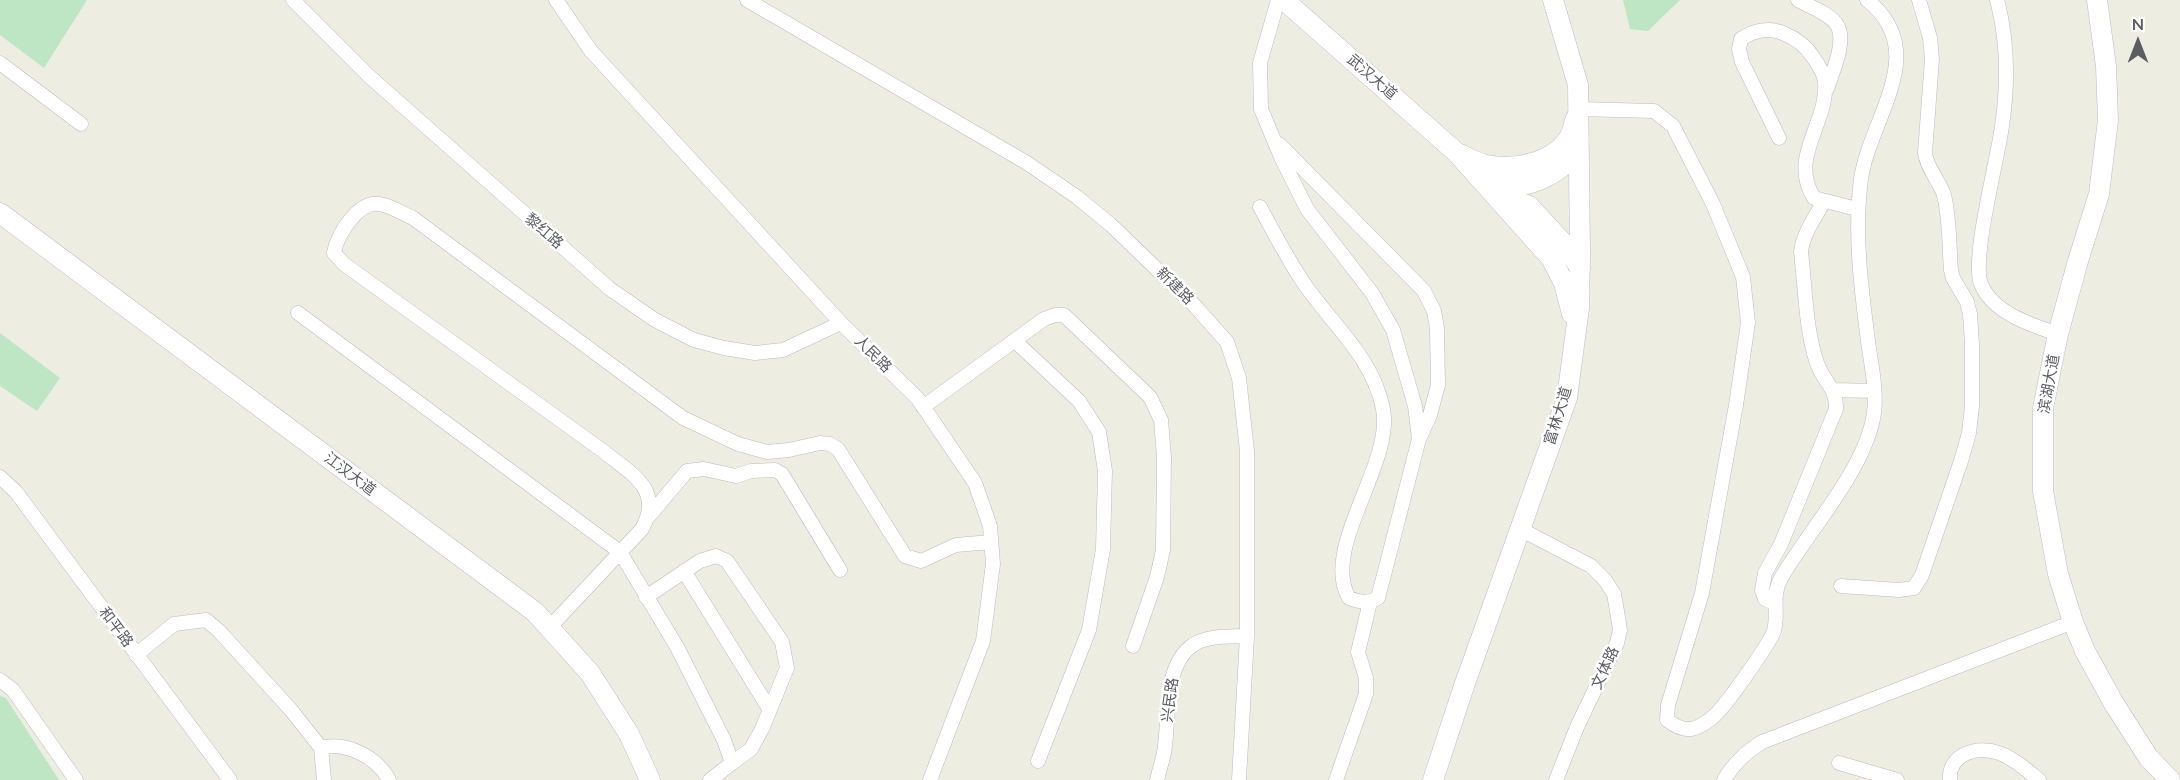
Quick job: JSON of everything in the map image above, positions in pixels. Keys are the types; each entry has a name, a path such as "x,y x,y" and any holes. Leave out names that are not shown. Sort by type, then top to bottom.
{"main road":[{"name":"武汉大道","path":"1284,0 1457,154"},
{"name":"富林大道","path":"1433,780 1464,686 1567,398 1579,308 1578,85 1553,0"},
{"name":"滨湖大道","path":"2097,0 2106,66 2108,120 2099,194 2058,334 2043,408 2043,491 2058,574 2085,651 2113,702 2148,757 2170,780"},
{"path":"1457,154 1484,165 1500,167 1521,166 1537,162 1558,149 1570,135 1578,109"},
{"path":"1457,154 1491,182 1506,187 1519,187 1548,176 1568,163 1579,150"},
{"path":"1457,154 1498,191 1529,206 1565,244 1580,268"},
{"path":"1457,154 1551,258 1567,292 1572,311 1574,343"},
{"name":"江汉大道","path":"0,213 526,605 590,673 629,734 650,780"}],"street":[{"name":"黎红路","path":"293,0 370,77 610,289 655,321 694,340 755,353 783,350 841,322"},
{"name":"人民路","path":"556,0 591,51 841,322 923,406 975,483 990,526 993,564 983,641 930,780"},
{"name":"新建路","path":"747,0 1027,163 1077,197 1111,225 1194,305 1227,342 1239,378 1247,451 1247,636 1239,780"},
{"path":"1278,0 1260,63 1261,109 1307,209 1372,293 1393,330 1415,406 1419,439"},
{"path":"1798,0 1831,19 1838,26 1841,37 1838,56 1808,146 1805,165 1809,190 1814,198 1857,209"},
{"path":"1578,109 1654,111 1673,126 1713,204 1743,277 1748,322 1737,405 1702,592 1668,705 1666,720 1677,728 1694,729 1715,715 1758,659 1774,632 1776,616 1774,603 1780,580 1856,462 1868,436 1874,413 1874,390 1860,277 1857,209 1863,171 1881,113 1894,81 1898,56 1897,45 1887,23 1867,0"},
{"path":"1841,586 1899,590 1914,588 1922,575 1961,461 1971,418 1970,314 1967,302 1951,270 1947,205 1943,191 1926,162 1932,59 1930,38 1919,0"},
{"path":"1997,0 2002,18 2007,73 2002,126 1978,260 1980,283 1992,301 2022,322 2058,334"},
{"path":"1779,138 1742,62 1739,49 1741,39 1751,32 1765,30 1780,32 1808,49 1819,66 1825,82 1822,102"},
{"path":"0,63 81,124"},
{"path":"1260,207 1302,280 1348,338 1377,386 1384,412 1382,441 1354,518 1343,561 1344,589 1349,598 1360,602 1370,602 1378,598 1419,439 1430,415 1438,386 1437,328 1434,311 1424,291 1273,138"},
{"path":"1774,603 1765,599 1762,590 1765,573 1781,544 1836,409 1834,390 1822,375 1815,353 1802,252 1807,231 1824,201"},
{"path":"650,515 650,499 644,485 630,473 603,451 344,264 334,253 336,242 355,214 369,204 380,204 414,218 683,418 738,444 767,452 820,443 830,444 838,449 905,556 921,561 956,545 991,542"},
{"path":"298,313 620,552 676,646 724,740 732,764"},
{"path":"923,406 1044,319 1056,315 1064,315 1150,397 1161,420 1164,457 1163,550 1157,577 1133,646"},
{"path":"1016,341 1079,401 1099,432 1105,471 1103,549 1089,630 1038,761"},
{"path":"1834,390 1874,390"},
{"path":"549,628 642,529 650,515 687,471 704,469 736,476 751,471 775,470 782,474 840,570"},
{"name":"和平路","path":"0,477 16,492 230,780"},
{"name":"文体路","path":"1520,529 1592,566 1614,594 1619,621 1620,630 1617,643 1577,727 1557,780"},
{"path":"646,597 700,561 716,556 727,561 782,642 787,668 751,749 710,780"},
{"path":"684,571 770,710"},
{"path":"1335,780 1366,694 1366,678 1358,652 1370,602"},
{"path":"136,655 174,624 206,620 219,630 283,701 321,748 324,780"},
{"path":"1724,780 1744,753 1762,742 2073,622"},
{"name":"兴民路","path":"1157,780 1164,753 1170,690 1176,665 1193,644 1217,637 1247,636"},
{"path":"0,680 14,690 76,780"},
{"path":"321,748 333,745 370,758 389,780"},
{"path":"1950,780 1950,770 1959,757 1966,753 1987,750 2007,757 2039,780"},
{"path":"1839,763 1897,780"}],"green space":[{"path":"0,0 87,0 44,68 0,35"},
{"path":"1623,0 1680,0 1648,31 1630,29"},
{"path":"0,333 60,378 37,411 0,386"},
{"path":"0,696 6,698 59,780 0,780"}]}
